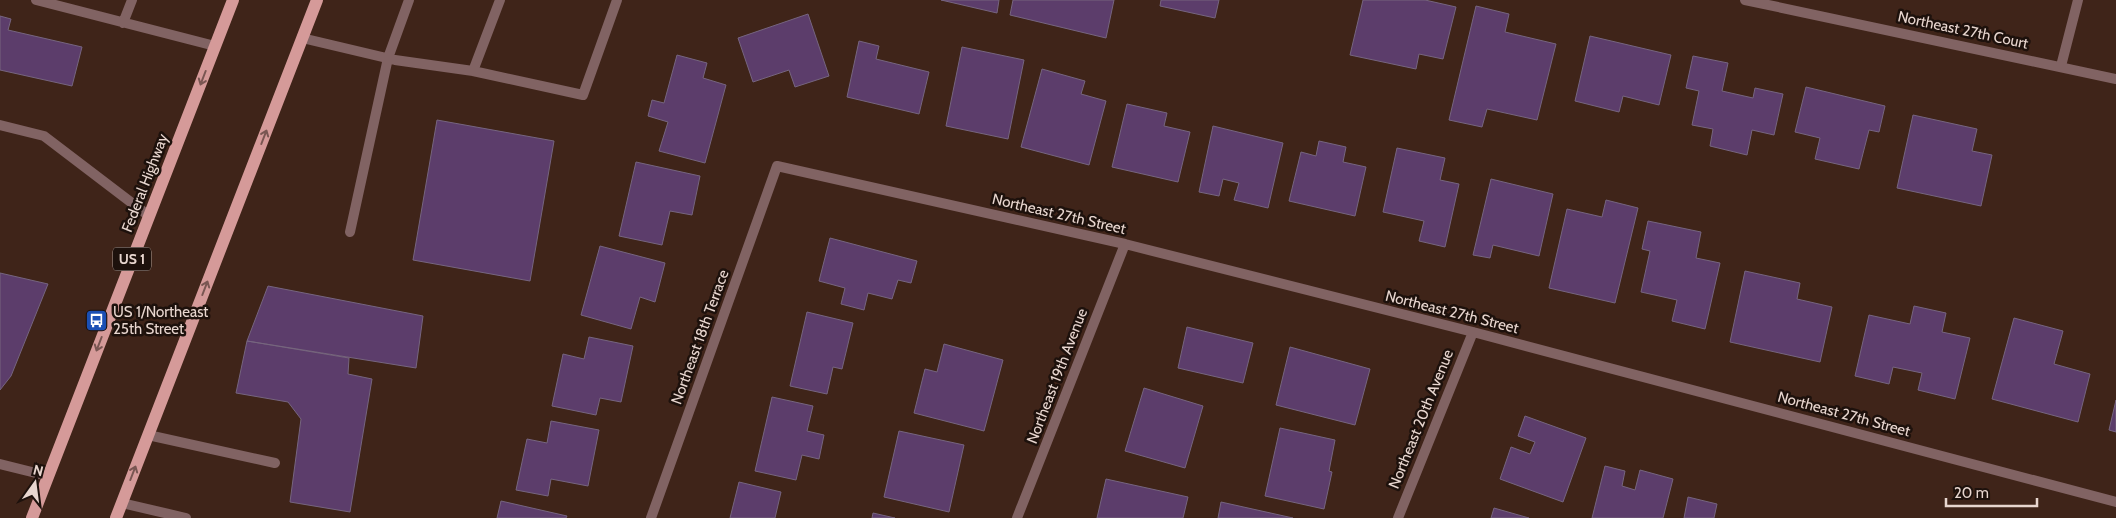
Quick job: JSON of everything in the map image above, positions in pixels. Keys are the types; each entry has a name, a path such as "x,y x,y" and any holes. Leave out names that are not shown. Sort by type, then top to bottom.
{"main road":[{"name":"Federal Highway","path":"32,518 233,0"},
{"path":"116,518 317,0"}],"street":[{"path":"36,0 215,46"},
{"path":"123,23 132,0"},
{"path":"350,232 388,58 409,0"},
{"path":"473,71 500,0"},
{"path":"302,38 388,58 473,71 583,95 617,0"},
{"name":"Northeast 27th Court","path":"1745,0 2116,79"},
{"path":"2062,66 2078,0"},
{"path":"0,125 44,136 149,216"},
{"name":"Northeast 27th Street","path":"777,166 1124,244 1473,332 2116,502"},
{"name":"Northeast 18th Terrace","path":"651,518 777,166"},
{"name":"Northeast 19th Avenue","path":"1017,518 1124,244"},
{"name":"Northeast 20th Avenue","path":"1398,518 1473,332"},
{"path":"148,435 275,464"},
{"path":"0,464 48,476"},
{"path":"122,503 186,518"}],"building":[{"path":"941,0 999,0 997,13"},
{"path":"1013,0 1114,0 1106,38 1010,15"},
{"path":"1161,0 1219,0 1215,18 1160,6"},
{"path":"1363,0 1425,0 1456,7 1443,59 1419,54 1416,69 1350,55"},
{"path":"1476,6 1509,14 1505,32 1556,44 1537,120 1487,109 1482,127 1449,120"},
{"path":"808,14 829,76 795,87 789,70 753,82 738,38"},
{"path":"0,16 11,19 8,30 82,47 72,86 0,70"},
{"path":"1590,36 1671,55 1659,105 1623,96 1619,112 1575,101"},
{"path":"859,41 879,46 876,59 929,72 919,114 847,97"},
{"path":"962,47 1024,60 1008,139 946,126"},
{"path":"677,55 707,63 703,78 726,85 705,163 659,151 668,122 648,116 652,100 664,103"},
{"path":"1693,56 1728,63 1722,91 1753,98 1755,88 1783,94 1774,135 1752,130 1747,155 1710,146 1713,129 1692,125 1699,91 1686,88"},
{"path":"1042,69 1085,81 1081,94 1106,101 1089,165 1021,147"},
{"path":"1806,87 1885,106 1879,132 1869,130 1859,169 1815,159 1820,138 1795,132"},
{"path":"1127,104 1167,113 1164,126 1190,132 1178,182 1112,167"},
{"path":"1913,115 1977,129 1972,151 1992,155 1981,206 1897,188"},
{"path":"437,120 554,141 530,281 413,260"},
{"path":"1213,126 1283,143 1268,208 1234,200 1239,183 1223,179 1219,196 1199,192"},
{"path":"1319,141 1346,147 1343,162 1366,167 1355,216 1289,201 1301,152 1316,156"},
{"path":"1397,148 1445,158 1440,180 1459,184 1445,247 1419,241 1424,221 1383,212"},
{"path":"636,162 700,176 692,215 670,211 662,245 619,236"},
{"path":"1491,179 1553,194 1539,256 1493,245 1490,258 1473,255"},
{"path":"1606,200 1638,208 1615,303 1549,288 1567,209 1602,217"},
{"path":"1648,221 1701,232 1696,258 1720,263 1705,329 1672,321 1677,300 1641,292 1650,251 1642,249"},
{"path":"830,238 917,261 911,283 898,280 892,299 868,293 864,310 841,304 845,288 819,281"},
{"path":"600,246 665,263 655,302 640,297 631,329 581,315"},
{"path":"1745,271 1800,283 1797,299 1832,307 1820,362 1730,342"},
{"path":"0,273 48,284 11,376 0,390"},
{"path":"268,286 423,316 416,368 247,341"},
{"path":"1914,306 1946,313 1942,332 1970,338 1955,399 1918,390 1922,373 1893,367 1889,384 1855,376 1869,315 1910,324"},
{"path":"807,312 853,323 842,369 833,367 827,394 790,386"},
{"path":"2014,318 2063,331 2054,364 2090,374 2078,422 1992,399"},
{"path":"1187,327 1253,343 1243,383 1178,368"},
{"path":"589,337 633,346 621,402 600,398 596,415 552,406 563,354 584,359"},
{"path":"247,341 349,358 348,374 372,379 350,512 290,502 301,419 288,402 236,393"},
{"path":"944,344 1003,360 984,431 914,413 925,369 937,372"},
{"path":"1290,347 1370,369 1355,425 1276,405"},
{"path":"1144,388 1203,406 1185,468 1125,451"},
{"path":"772,397 813,406 807,431 824,435 819,459 802,455 796,480 755,471"},
{"path":"2116,400 2116,432 2109,430"},
{"path":"1525,416 1586,438 1563,502 1500,479 1511,447 1530,454 1535,442 1518,436"},
{"path":"551,421 599,430 588,486 551,479 548,496 516,490 527,439 547,443"},
{"path":"1280,428 1335,440 1329,471 1332,472 1324,509 1265,496"},
{"path":"899,431 964,445 949,512 884,497"},
{"path":"1605,466 1625,471 1622,486 1635,490 1640,470 1673,479 1663,518 1592,518"},
{"path":"1106,479 1188,497 1183,518 1097,518"},
{"path":"739,482 781,492 775,518 730,518"},
{"path":"1688,497 1717,504 1714,518 1684,518"},
{"path":"501,501 567,516 566,518 497,518"},
{"path":"1221,502 1293,518 1218,518"},
{"path":"1494,508 1529,518 1491,518"},
{"path":"873,513 895,518 872,518"}],"place":[{"name":"US 1/Northeast 25th Street","path":"97,321"}]}
